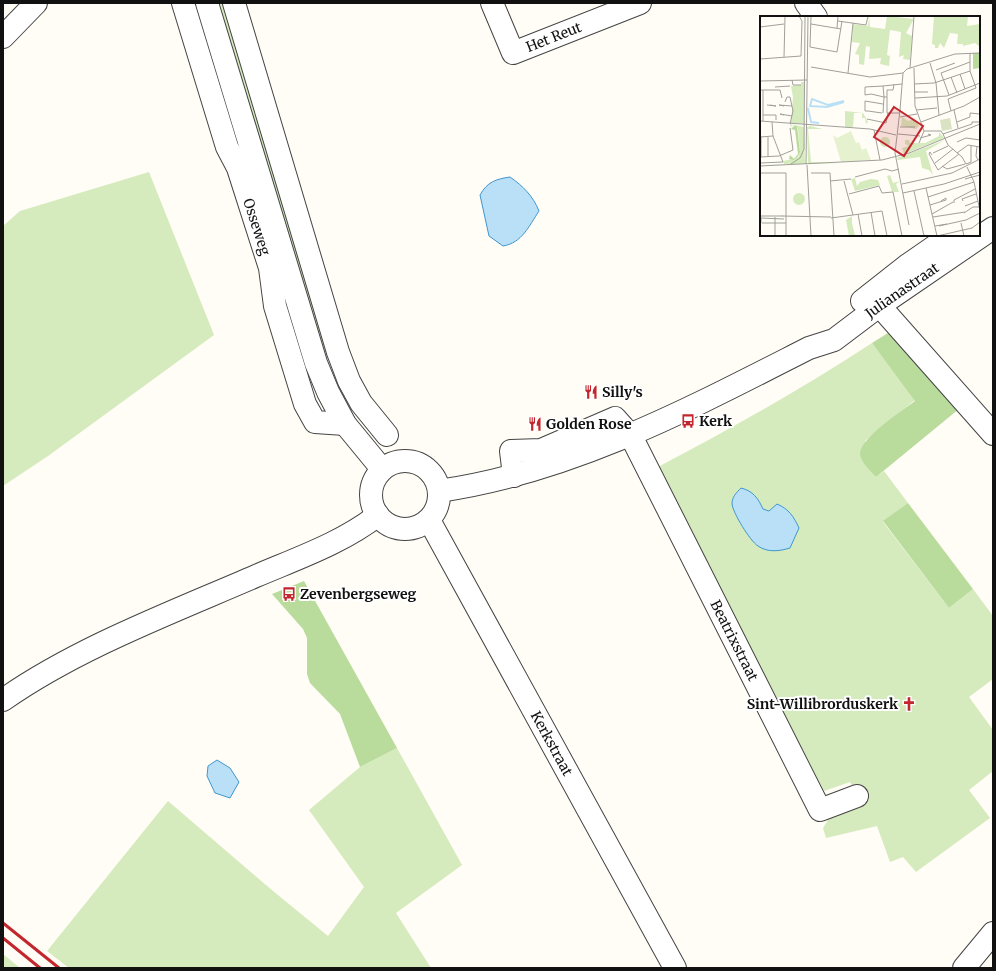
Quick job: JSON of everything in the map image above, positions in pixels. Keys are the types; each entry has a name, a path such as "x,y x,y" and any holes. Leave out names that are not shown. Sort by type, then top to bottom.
{"street":[{"path":"3,37 36,3"},
{"name":"Osseweg","path":"183,3 227,147 238,168 270,268 275,306 305,404 315,422 345,424"},
{"name":"Osseweg","path":"207,3 316,363 328,392 345,424 382,469"},
{"path":"234,3 338,352 349,381 361,403 387,435"},
{"name":"Het Reut","path":"498,5 513,53 640,3"},
{"path":"806,3 815,16"},
{"path":"980,218 993,212"},
{"name":"Julianastraat","path":"980,232 993,228"},
{"name":"Julianastraat","path":"631,436 809,348 827,327 875,301 909,264 955,240 968,236"},
{"path":"875,301 993,434"},
{"path":"328,392 349,381"},
{"path":"439,491 514,476 511,451 540,450 615,418 631,436"},
{"name":"Beatrixstraat","path":"631,436 820,810 857,796"},
{"path":"399,461 410,461 421,465 430,472 436,481 439,491 437,507 428,520 416,527 402,529 388,524 378,515 373,507 372,489 375,480 382,469 399,461"},
{"path":"3,700 31,680 133,629 346,537 378,515"},
{"name":"Kerkstraat","path":"428,520 675,968"},
{"path":"964,968 993,933"}],"green space":[{"path":"220,3 226,3 333,361 330,364 325,353 224,21"},
{"path":"149,172 214,335 48,456 3,486 3,226 20,211"},
{"path":"896,328 965,404 876,477 862,461 860,454 862,448 866,441 883,425 915,401 872,343"},
{"path":"872,343 915,400 865,441 876,477 884,471 908,503 883,522 949,608 973,589 993,616 993,679 969,697 993,730 993,771 969,790 990,818 916,872 903,857 890,862 877,826 826,838 823,828 831,815 861,802 850,782 824,791 656,468 766,408"},
{"path":"908,503 973,589 949,608 883,521"},
{"path":"304,581 397,748 360,767 340,714 310,683 307,674 307,638 303,629 272,594"},
{"path":"397,748 462,865 396,913 431,968 69,968 47,951 168,801 328,936 364,887 309,810 360,767"},
{"path":"3,954 20,968 3,968"}],"water":[{"path":"510,177 527,192 539,211 520,238 503,246 489,236 480,195 492,182"},
{"path":"741,488 749,491 755,496 763,509 769,511 777,504 785,508 791,514 799,528 790,548 778,551 766,550 758,546 751,539 739,520 732,504 736,493"},
{"path":"217,760 230,768 239,782 230,798 215,793 207,776 208,766"}],"railway":[{"path":"3,923 59,968"},
{"path":"3,938 40,968"}],"place":[{"name":"Silly's","path":"591,392"},
{"name":"Kerk","path":"688,421"},
{"name":"Golden Rose","path":"535,424"},
{"name":"Zevenbergseweg","path":"289,594"},
{"name":"Sint-Willibrorduskerk","path":"909,704"}]}
